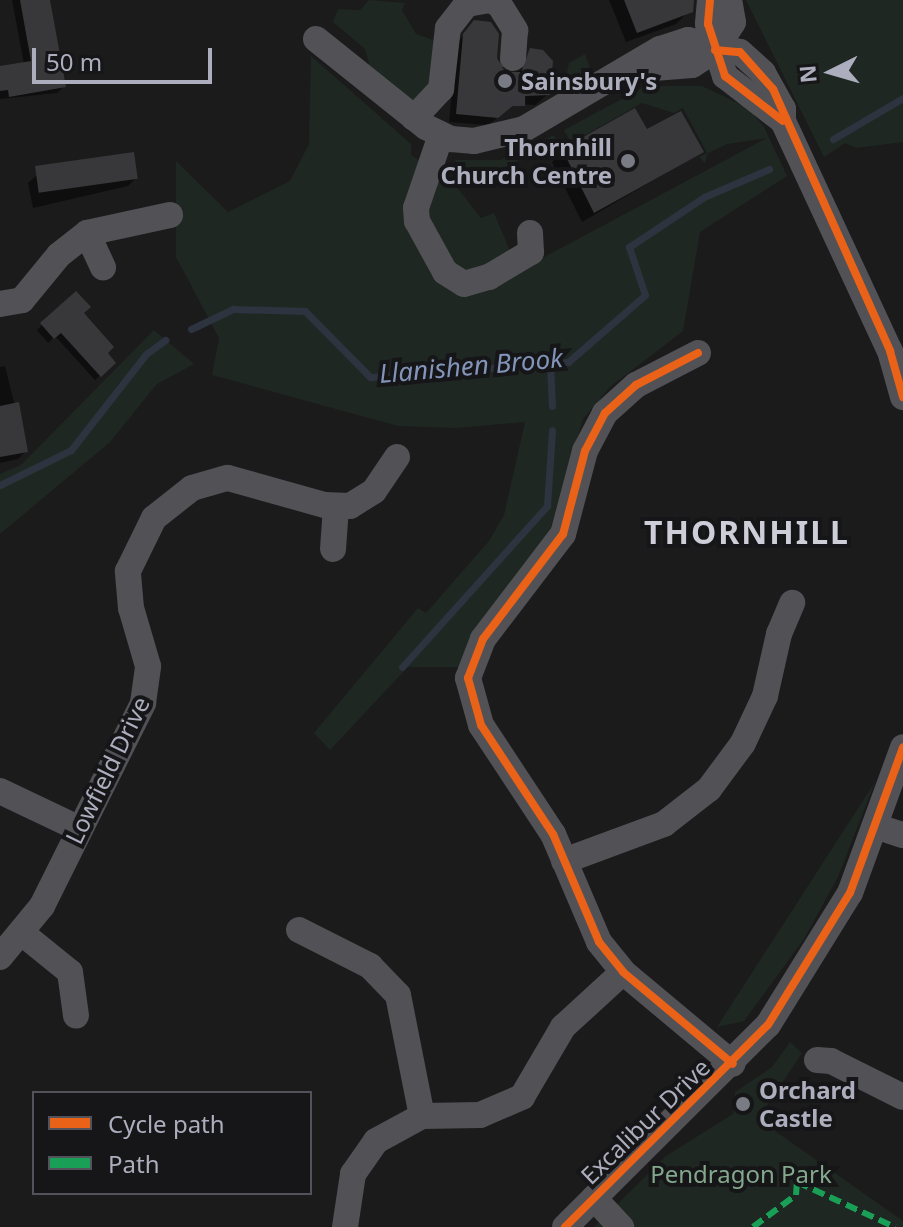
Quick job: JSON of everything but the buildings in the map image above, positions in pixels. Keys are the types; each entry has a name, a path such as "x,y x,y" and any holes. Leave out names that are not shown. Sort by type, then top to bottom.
{"street":[{"path":"414,118 441,89 448,28 467,4 490,0 499,4 515,30 513,58"},
{"path":"710,0 708,24 725,76 783,121 890,351 903,397"},
{"path":"316,39 414,118 441,135 484,141 518,118 629,70 692,65 715,50 733,22 729,0"},
{"path":"441,135 416,208 417,221 445,272 464,284 489,277 531,252 530,233"},
{"path":"0,304 22,300 59,255 87,233 170,215"},
{"path":"87,233 103,268"},
{"path":"698,353 636,385 605,413 582,461 563,534 483,639 471,663 470,694 481,725 527,789 564,861 588,922 623,972 733,1064"},
{"path":"333,549 336,507 362,501 374,491 397,457"},
{"name":"Lowfield Drive","path":"0,957 23,934 50,892 78,828 143,703 148,666 131,608 128,571 154,518 192,488 228,478 336,507"},
{"path":"564,861 664,824 709,789 743,743 765,696 779,634 792,603"},
{"name":"Excalibur Drive","path":"565,1227 733,1064 768,1025 813,959 890,831 903,747"},
{"path":"0,791 78,828"},
{"path":"299,930 370,966 398,995 422,1116"},
{"path":"23,934 70,972 76,1016"},
{"path":"345,1227 348,1192 363,1157 390,1130 422,1116 494,1112 522,1097 563,1027 623,972"},
{"path":"817,1060 831,1061 903,1097"},
{"path":"594,1198 621,1227"}],"green space":[{"path":"369,0 405,3 402,10 416,34 439,42 441,69 410,113 370,67 365,49 333,22 338,9 360,10"},
{"path":"746,0 903,0 903,142 856,148 845,143 824,157"},
{"path":"585,54 592,74 563,91 569,63"},
{"path":"311,56 411,144 411,155 421,162 440,277 520,270 767,138 727,144 708,153 705,163 699,157 707,153 683,108 674,113 642,103 571,143 564,130 646,86 702,86 748,108 764,127 787,176 700,232 683,331 610,387 583,419 550,530 468,642 460,667 408,667 330,750 314,733 418,608 426,613 489,541 504,515 525,422 457,428 398,426 212,375 219,338 176,257 176,161 228,212 290,181 309,144"},
{"path":"554,135 557,141 467,186 455,160 500,160"},
{"path":"437,173 452,181 481,218 494,213 510,251 470,273 457,267 429,221 427,195"},
{"path":"154,330 194,364 157,384 110,442 0,534 0,474 21,465"},
{"path":"875,782 838,877 804,939 744,1021 717,1027"},
{"name":"Pendragon Park","path":"790,1042 802,1053 758,1119 903,1221 903,1227 594,1227 666,1156 733,1114 735,1092 772,1067"}],"waterway":[{"name":"Llanishen Brook","path":"833,139 903,98"},
{"name":"Llanishen Brook","path":"191,329 233,309 305,311 370,377 568,362 645,295 629,247 704,197 769,169"},
{"name":"Llanishen Brook","path":"0,485 71,450 146,354 165,340"},
{"path":"550,364 552,406"},
{"path":"402,667 547,506 552,430"}],"tunnel":[{"path":"512,106 513,58"}],"marked path":[{"path":"753,1227 796,1195 797,1182 895,1227"}],"cycle path":[{"path":"710,0 708,24 725,76 783,121"},
{"path":"715,50 740,52 773,89 890,351 903,397"},
{"path":"698,353 636,385 605,413 585,451 563,534 483,639 468,678 481,725 553,834 599,942 623,972 733,1064"},
{"path":"565,1227 768,1025 850,893 903,747"}],"place":[{"name":"Sainsbury's","path":"505,81"},
{"name":"Thornhill Church Centre","path":"628,161"},
{"name":"Orchard Castle","path":"743,1104"}],"district":[{"name":"THORNHILL","path":"747,532"}]}
